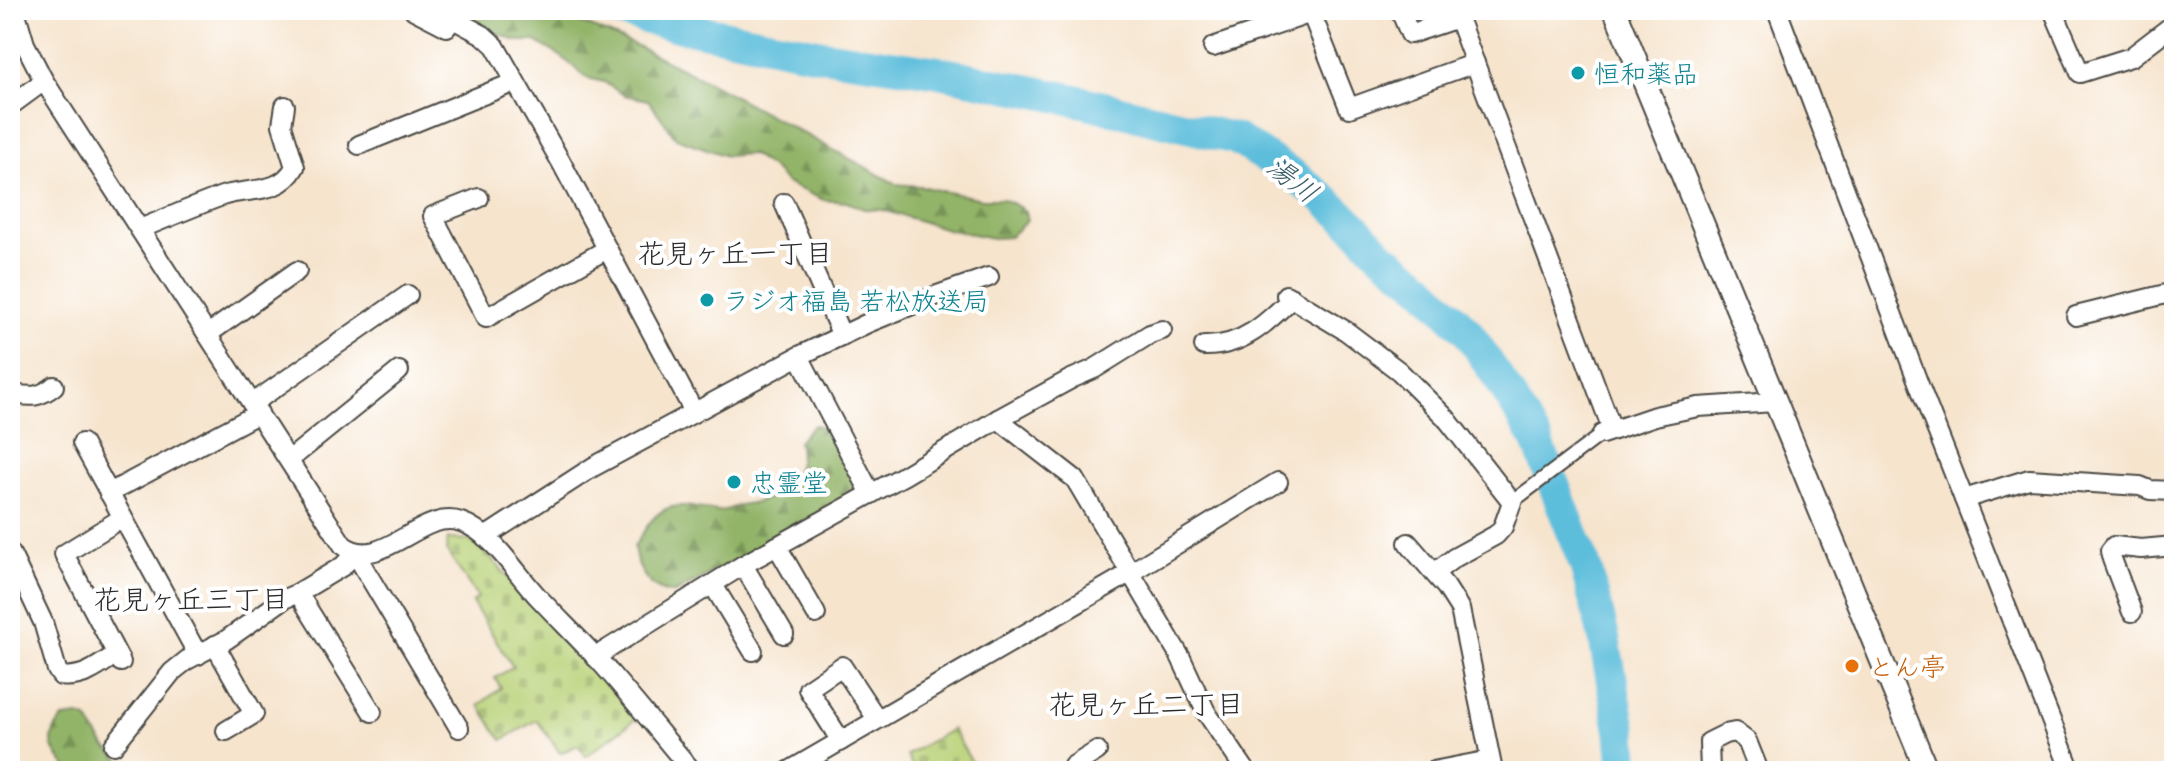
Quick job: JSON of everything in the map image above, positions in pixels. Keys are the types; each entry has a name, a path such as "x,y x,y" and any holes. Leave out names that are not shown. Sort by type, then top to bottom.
{"street":[{"path":"15,10 25,44 44,81 343,545 355,553 459,728"},
{"path":"414,10 486,47 491,42"},
{"path":"436,10 491,42 694,412"},
{"path":"1400,10 1410,34 1457,14 1607,431"},
{"path":"1615,10 1927,771"},
{"path":"1777,10 2071,771"},
{"path":"2053,10 2080,73 2131,57 2174,24"},
{"path":"1213,47 1314,11 1349,108 1475,63"},
{"path":"10,106 44,81"},
{"path":"359,145 515,82"},
{"path":"140,229 226,195 263,191 286,179 295,167 282,125 285,106"},
{"path":"479,198 433,216 486,318 607,249"},
{"path":"784,203 842,336"},
{"path":"208,334 297,271"},
{"path":"485,537 593,467 799,356 868,323 989,277"},
{"path":"2076,316 2174,292"},
{"path":"109,493 256,408 408,295"},
{"path":"1204,346 1235,342 1258,328 1289,296 1346,331 1399,371 1446,418 1512,502"},
{"path":"595,657 743,565 998,419 1162,330"},
{"path":"799,356 871,494"},
{"path":"289,460 399,371"},
{"path":"10,394 32,396 43,394 54,386"},
{"path":"1434,573 1496,535 1503,527 1512,502 1607,431 1698,407 1775,402"},
{"path":"998,419 1071,474 1181,658 1206,712 1246,771"},
{"path":"82,443 198,655"},
{"path":"1964,499 2029,479 2174,491"},
{"path":"789,771 1130,573 1278,482"},
{"path":"10,552 43,622 57,670 61,676 73,677 118,658 64,554 122,518"},
{"path":"355,553 380,549 425,526 446,520 470,525 485,537 595,657 692,771"},
{"path":"1408,543 1446,587 1460,609 1491,766 1433,771"},
{"path":"777,546 816,614"},
{"path":"2132,612 2110,551 2114,546 2141,549 2174,546"},
{"path":"114,745 172,672 284,599 343,566 355,553"},
{"path":"743,565 784,634"},
{"path":"713,585 753,651"},
{"path":"298,593 372,712"},
{"path":"215,645 254,714 226,731"},
{"path":"841,741 808,689 842,666 877,719"},
{"path":"1710,771 1709,742 1730,732 1747,741 1759,771"},
{"path":"1073,771 1073,766 1097,751"}],"green space":[{"path":"459,10 530,10 581,23 635,45 701,78 896,184 982,199 1002,199 1025,211 1027,221 1009,237 993,238 947,229 883,210 824,200 786,183 773,169 751,154 726,156 676,138 648,100 624,95 604,82 587,78 562,57 535,41 516,41"},
{"path":"816,425 834,441 851,468 855,483 849,495 675,593 658,589 646,579 634,547 656,516 673,507 722,511 758,502 777,493 796,471 800,452 798,442"},
{"path":"448,539 469,540 490,557 637,718 586,756 578,745 560,753 537,720 502,740 479,705 501,688 495,678 513,667 472,602 478,598 446,550"},
{"path":"79,716 87,719 104,745 132,771 70,771 55,751 53,732 64,718"},
{"path":"952,729 977,771 914,771 907,755"}],"waterway":[{"name":"湯川","path":"615,10 663,23 822,55 939,72 1079,101 1236,139 1291,173 1321,196 1383,256 1422,286 1467,331 1537,441 1586,568 1603,633 1621,730 1625,771"}],"place":[{"name":"恒和薬品","path":"1578,73"},
{"name":"ラジオ福島 若松放送局","path":"707,300"},
{"name":"忠霊堂","path":"734,482"},
{"name":"とん亭","path":"1852,666"}],"district":[{"name":"花見ヶ丘一丁目","path":"735,253"},
{"name":"花見ヶ丘三丁目","path":"191,599"},
{"name":"花見ヶ丘二丁目","path":"1146,704"}]}
